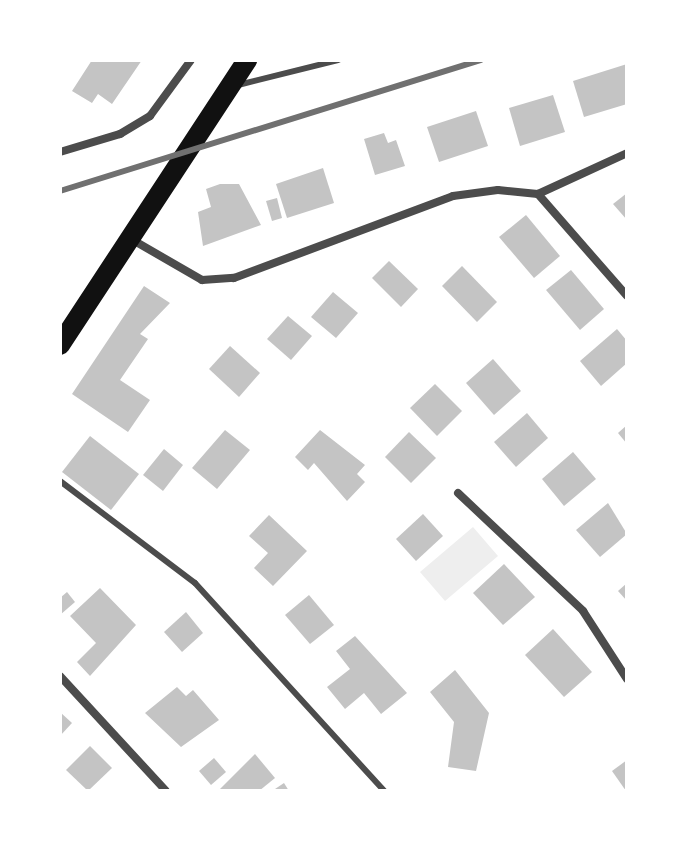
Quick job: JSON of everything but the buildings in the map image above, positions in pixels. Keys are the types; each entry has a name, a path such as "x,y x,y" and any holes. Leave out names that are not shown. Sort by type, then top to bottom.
{"main road":[{"path":"60,345 247,60"}],"street":[{"path":"60,152 150,116 191,60"},
{"path":"131,239 202,280 234,278 453,196 498,190 538,194 627,153"},
{"path":"538,194 627,296"},
{"path":"458,493 583,611 627,679"},
{"path":"60,676 166,791"}],"lane":[{"path":"231,86 338,60"},
{"path":"60,481 195,583 384,791"}],"shaded area":[{"path":"473,527 498,556 445,601 420,572"}],"railway":[{"path":"60,191 481,60"}]}
